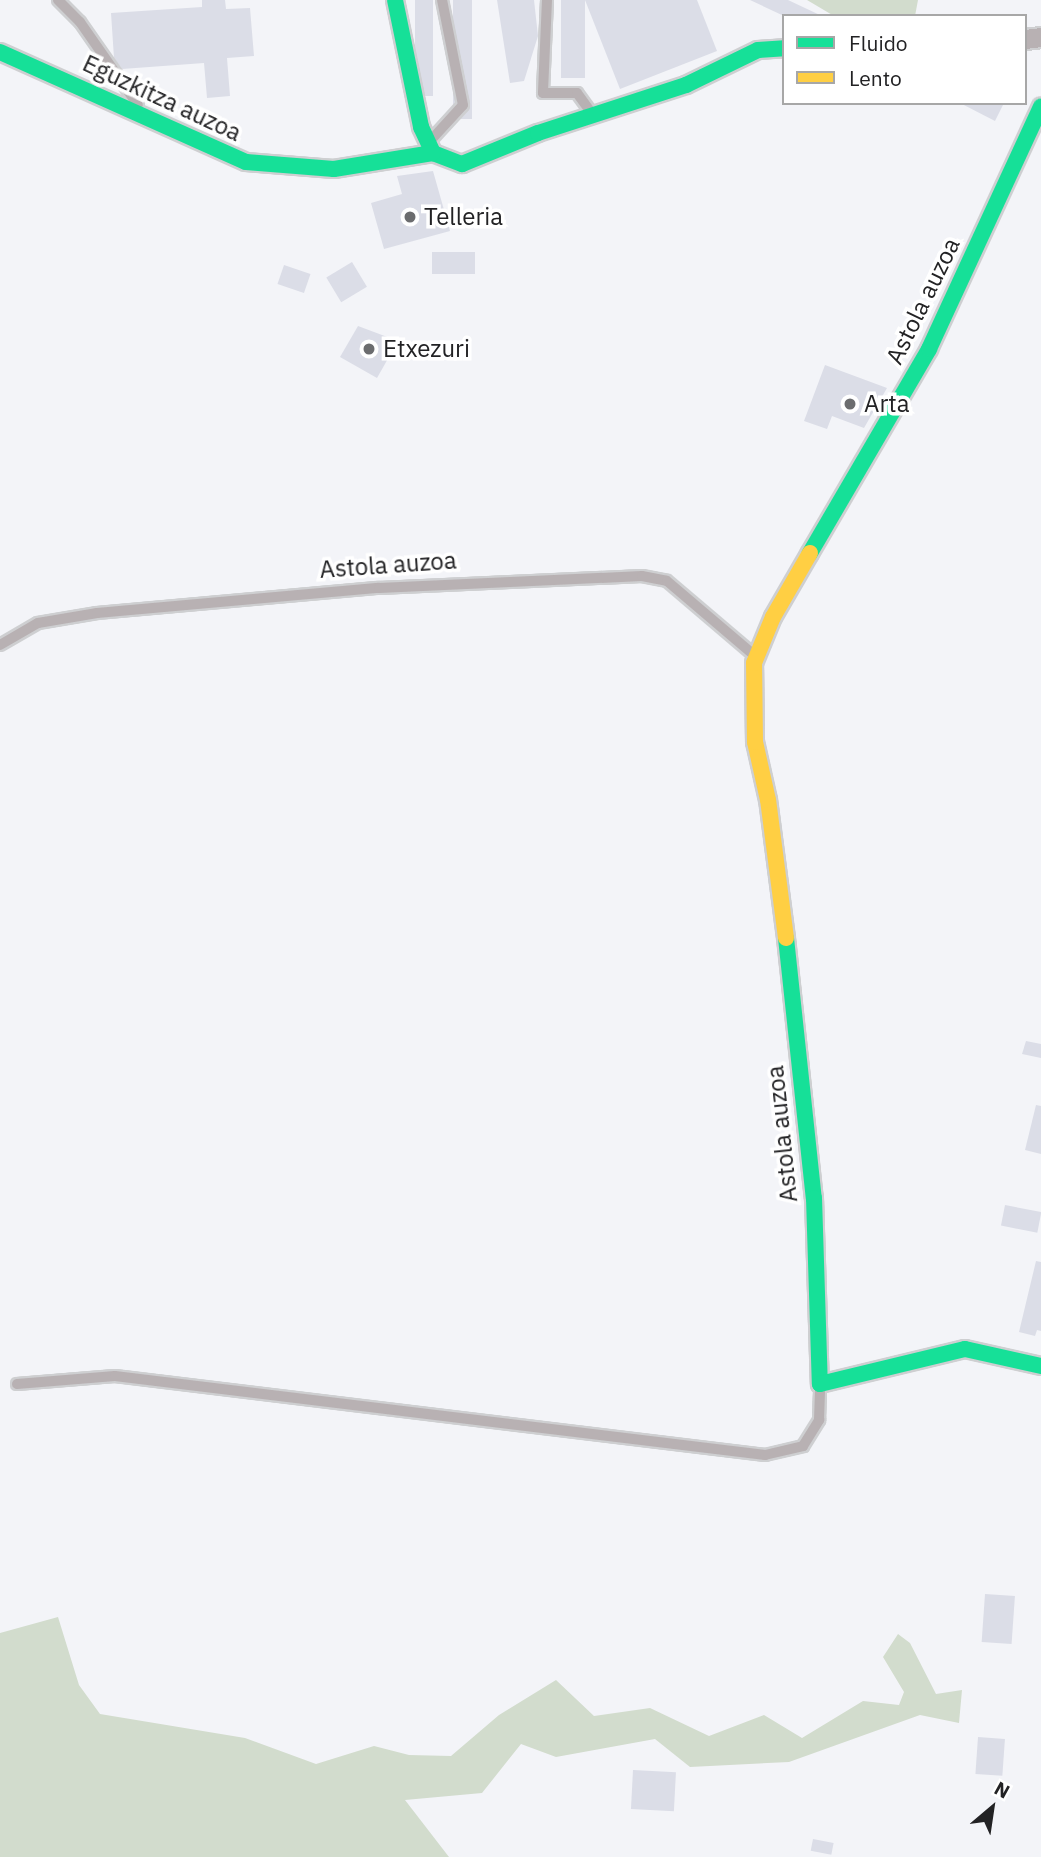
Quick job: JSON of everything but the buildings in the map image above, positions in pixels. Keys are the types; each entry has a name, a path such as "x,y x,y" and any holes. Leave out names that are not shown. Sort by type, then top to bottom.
{"street":[{"path":"395,0 430,148"},
{"name":"Eguzkitza auzoa","path":"0,51 246,162 334,169 430,148 461,164 594,115 686,85 758,50 782,48"},
{"name":"Astola auzoa","path":"820,1384 814,1198 790,968 768,800 755,742 757,656 773,617 878,443 929,349 1041,107"},
{"path":"820,1384 965,1349 1041,1366"}],"lane":[{"path":"58,0 80,22 138,106 136,113"},
{"path":"430,148 463,105 442,0"},
{"path":"547,0 543,93 577,93 594,115"},
{"name":"Astola auzoa","path":"0,645 38,623 97,613 379,588 642,576 667,581 757,656"},
{"path":"17,1384 115,1376 765,1455 803,1446 819,1420 820,1384"}],"green space":[{"path":"807,0 918,0 915,14 831,14"},
{"path":"58,1617 79,1685 100,1714 245,1738 316,1764 374,1746 409,1755 451,1756 499,1715 556,1680 594,1716 650,1708 709,1736 764,1715 802,1738 863,1701 899,1705 904,1692 883,1657 898,1634 910,1643 936,1694 962,1690 959,1723 920,1715 789,1762 690,1767 655,1739 556,1757 521,1744 482,1793 405,1800 449,1857 0,1857 0,1633"}],"traffic: fast":[{"path":"395,0 421,127 433,153 462,164 538,133 686,85 758,50 782,48"},
{"path":"0,52 246,162 334,169 433,153"},
{"path":"810,553 929,349 1041,107"},
{"path":"786,938 814,1198 820,1384 965,1349 1041,1366"}],"traffic: slow":[{"path":"786,938 768,800 755,742 754,663 773,617 810,553"}],"place":[{"name":"Telleria","path":"410,217"},
{"name":"Etxezuri","path":"369,349"},
{"name":"Arta","path":"850,404"}]}
